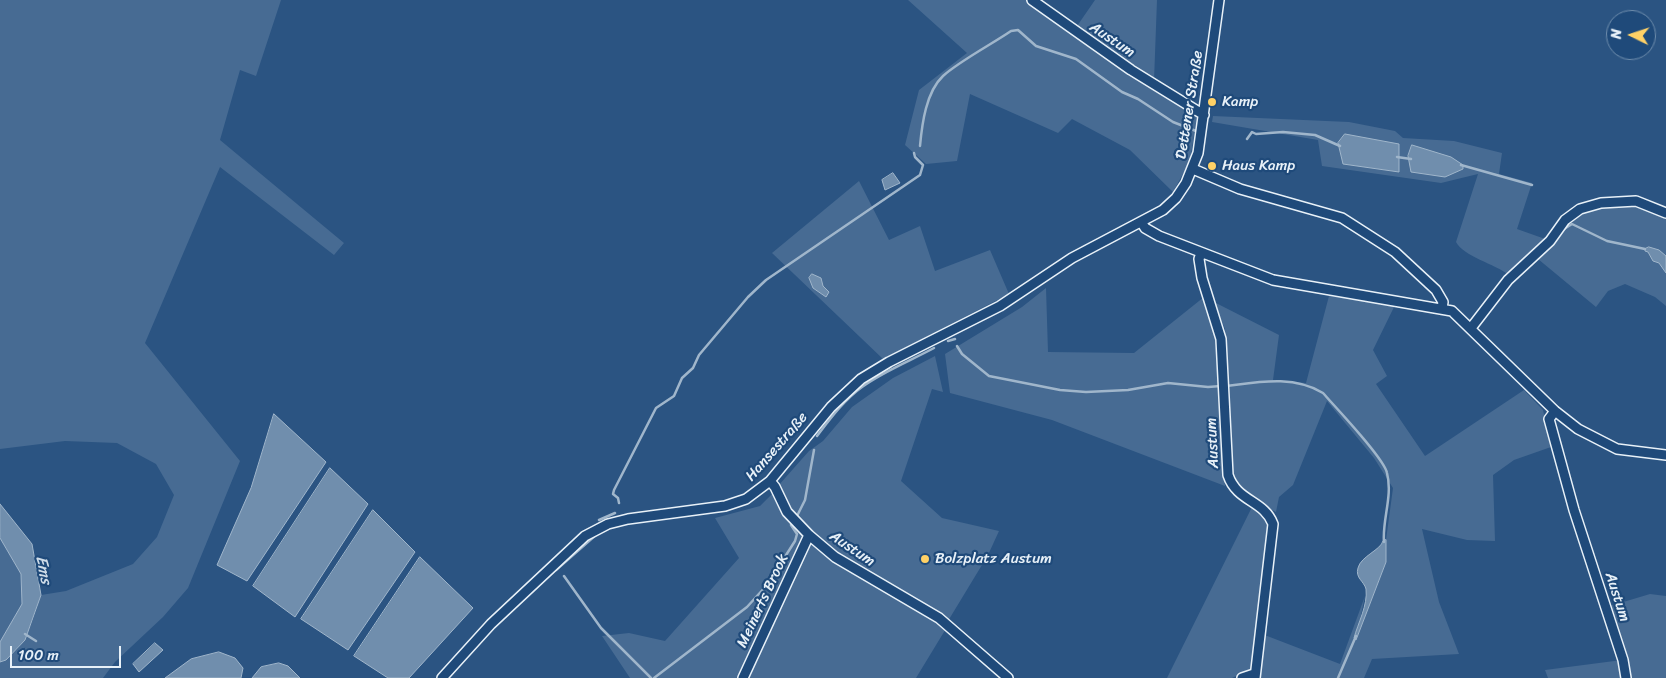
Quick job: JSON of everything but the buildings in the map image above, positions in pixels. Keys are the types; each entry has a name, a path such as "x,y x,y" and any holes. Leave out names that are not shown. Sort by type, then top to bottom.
{"street":[{"name":"Austum","path":"1032,0 1132,70 1204,115"},
{"name":"Dettener Straße","path":"1142,223 1163,210 1176,198 1193,169 1204,115 1219,0"},
{"path":"1193,169 1240,189 1342,218 1395,252 1436,290 1443,302 1442,308"},
{"path":"1471,328 1508,280 1550,241 1565,220 1580,208 1601,202 1636,200 1666,213"},
{"path":"1142,223 1152,233 1273,280 1452,311 1555,411 1578,428 1617,449 1666,455"},
{"name":"Hansestraße","path":"442,678 498,618 585,536 608,524 628,519 737,503 758,492 770,481 835,402 862,379 889,362 1000,306 1072,258 1142,223"},
{"name":"Austum","path":"1201,253 1198,259 1202,278 1221,339 1228,475 1235,490 1270,514 1273,524 1254,676 1242,678"},
{"name":"Austum","path":"1555,411 1550,419 1561,467 1623,660 1626,678"},
{"name":"Austum","path":"770,481 776,487 787,512 809,536 835,557 939,618 1008,678"},
{"name":"Meinerts Brook","path":"743,678 809,536"}],"shaded area":[{"path":"0,0 281,0 256,76 240,70 220,140 344,243 334,255 220,167 145,343 240,461 188,588 163,617 115,662 103,678 0,678 0,662 9,657 22,642 31,624 41,595 66,591 133,564 157,537 174,495 156,464 117,443 65,441 0,449"},
{"path":"908,0 1027,0 1073,34 1197,116 1190,161 1173,192 1130,150 1072,119 1058,133 970,94 957,161 926,164 905,145 919,90 967,53"},
{"path":"1095,0 1157,0 1154,81 1075,29"},
{"path":"1213,116 1349,122 1395,131 1403,138 1454,141 1502,153 1499,174 1532,183 1517,229 1548,240 1509,275 1465,252 1456,242 1478,174 1441,183 1322,166 1318,140 1212,122"},
{"path":"1345,134 1399,144 1399,172 1343,164 1338,143"},
{"path":"1412,145 1451,157 1463,165 1463,169 1445,177 1411,172 1408,156"},
{"path":"893,173 900,183 885,190 882,180"},
{"path":"859,181 889,240 920,226 935,271 990,250 1009,294 883,359 772,253"},
{"path":"1635,203 1666,216 1666,306 1655,297 1625,284 1608,291 1596,307 1538,259 1569,222 1578,215 1599,207"},
{"path":"1649,247 1659,250 1666,256 1666,273 1659,263 1653,261 1648,252 1645,251"},
{"path":"812,274 821,278 823,286 829,292 826,297 813,288 809,278"},
{"path":"1046,288 1048,352 1134,353 1204,297 1217,331 1225,486 1052,420 950,393 945,354 1022,307"},
{"path":"1329,296 1395,305 1373,350 1387,376 1376,384 1425,456 1524,390 1543,410 1551,447 1514,460 1493,475 1495,541 1467,540 1422,529 1439,602 1459,654 1372,659 1364,678 1260,678 1262,634 1340,664 1365,596 1356,639 1386,562 1386,540 1393,488 1374,458 1327,401 1293,485 1279,497 1276,512 1255,501 1236,485 1231,467 1225,329 1214,302 1279,335 1273,380 1306,383"},
{"path":"935,356 943,392 932,389 901,481 942,518 999,531 988,555 948,621 836,556 788,510 778,486 809,451 823,441 852,407 893,378"},
{"path":"274,414 326,462 247,581 217,565 251,488"},
{"path":"330,468 368,504 295,617 253,586"},
{"path":"775,491 806,537 947,627 916,678 630,678 602,636 629,633 665,641 739,558 715,518 760,506"},
{"path":"0,504 32,544 41,595 25,640 6,660 0,662 0,642 22,604 21,574 0,538"},
{"path":"1252,507 1268,516 1269,542 1251,669 1232,678 1167,678"},
{"path":"373,510 415,552 348,650 301,619"},
{"path":"0,538 21,574 22,605 0,642"},
{"path":"1386,540 1386,562 1356,640 1354,638 1364,608 1366,595 1365,586 1357,571 1363,560"},
{"path":"420,557 473,608 409,678 388,678 354,656"},
{"path":"1650,594 1666,596 1666,678 1548,678 1545,670 1622,660 1622,641 1610,606"},
{"path":"155,643 163,650 139,672 133,664"},
{"path":"219,652 235,658 243,668 241,678 165,678 191,659"},
{"path":"279,663 288,666 300,678 252,678 261,667"}],"waterway":[{"path":"920,146 926,109 937,83 949,71 966,59 1011,31 1018,30 1036,46 1076,59 1122,92 1138,99 1173,122 1196,131"},
{"path":"1247,139 1252,132 1256,134 1283,132 1315,135 1340,146"},
{"path":"619,503 618,498 613,494 614,490 656,408 674,396 682,378 693,368 699,355 748,297 766,280 920,175 923,165 915,157 914,153"},
{"path":"1397,157 1411,159"},
{"path":"1461,165 1532,185"},
{"path":"1564,229 1572,224 1607,241 1645,249"},
{"path":"948,341 955,339"},
{"path":"957,346 962,354 989,376 1060,390 1086,392 1128,390 1168,383 1208,387 1221,386"},
{"path":"817,436 832,416 855,392 870,381 934,348"},
{"path":"1226,386 1276,381 1312,387 1323,393 1378,456 1387,473 1389,490 1384,525 1384,542"},
{"path":"796,518 805,500 814,450"},
{"path":"599,520 615,513"},
{"path":"654,678 747,607 767,585 795,541 797,534 791,525 793,522"},
{"path":"556,570 597,534"},
{"path":"564,576 601,628 651,678"},
{"path":"25,634 36,641"},
{"path":"1338,678 1356,636"}],"place":[{"name":"Kamp","path":"1212,102"},
{"name":"Haus Kamp","path":"1212,166"},
{"name":"Bolzplatz Austum","path":"925,559"}],"water label":[{"name":"Ems","path":"43,570"}]}
